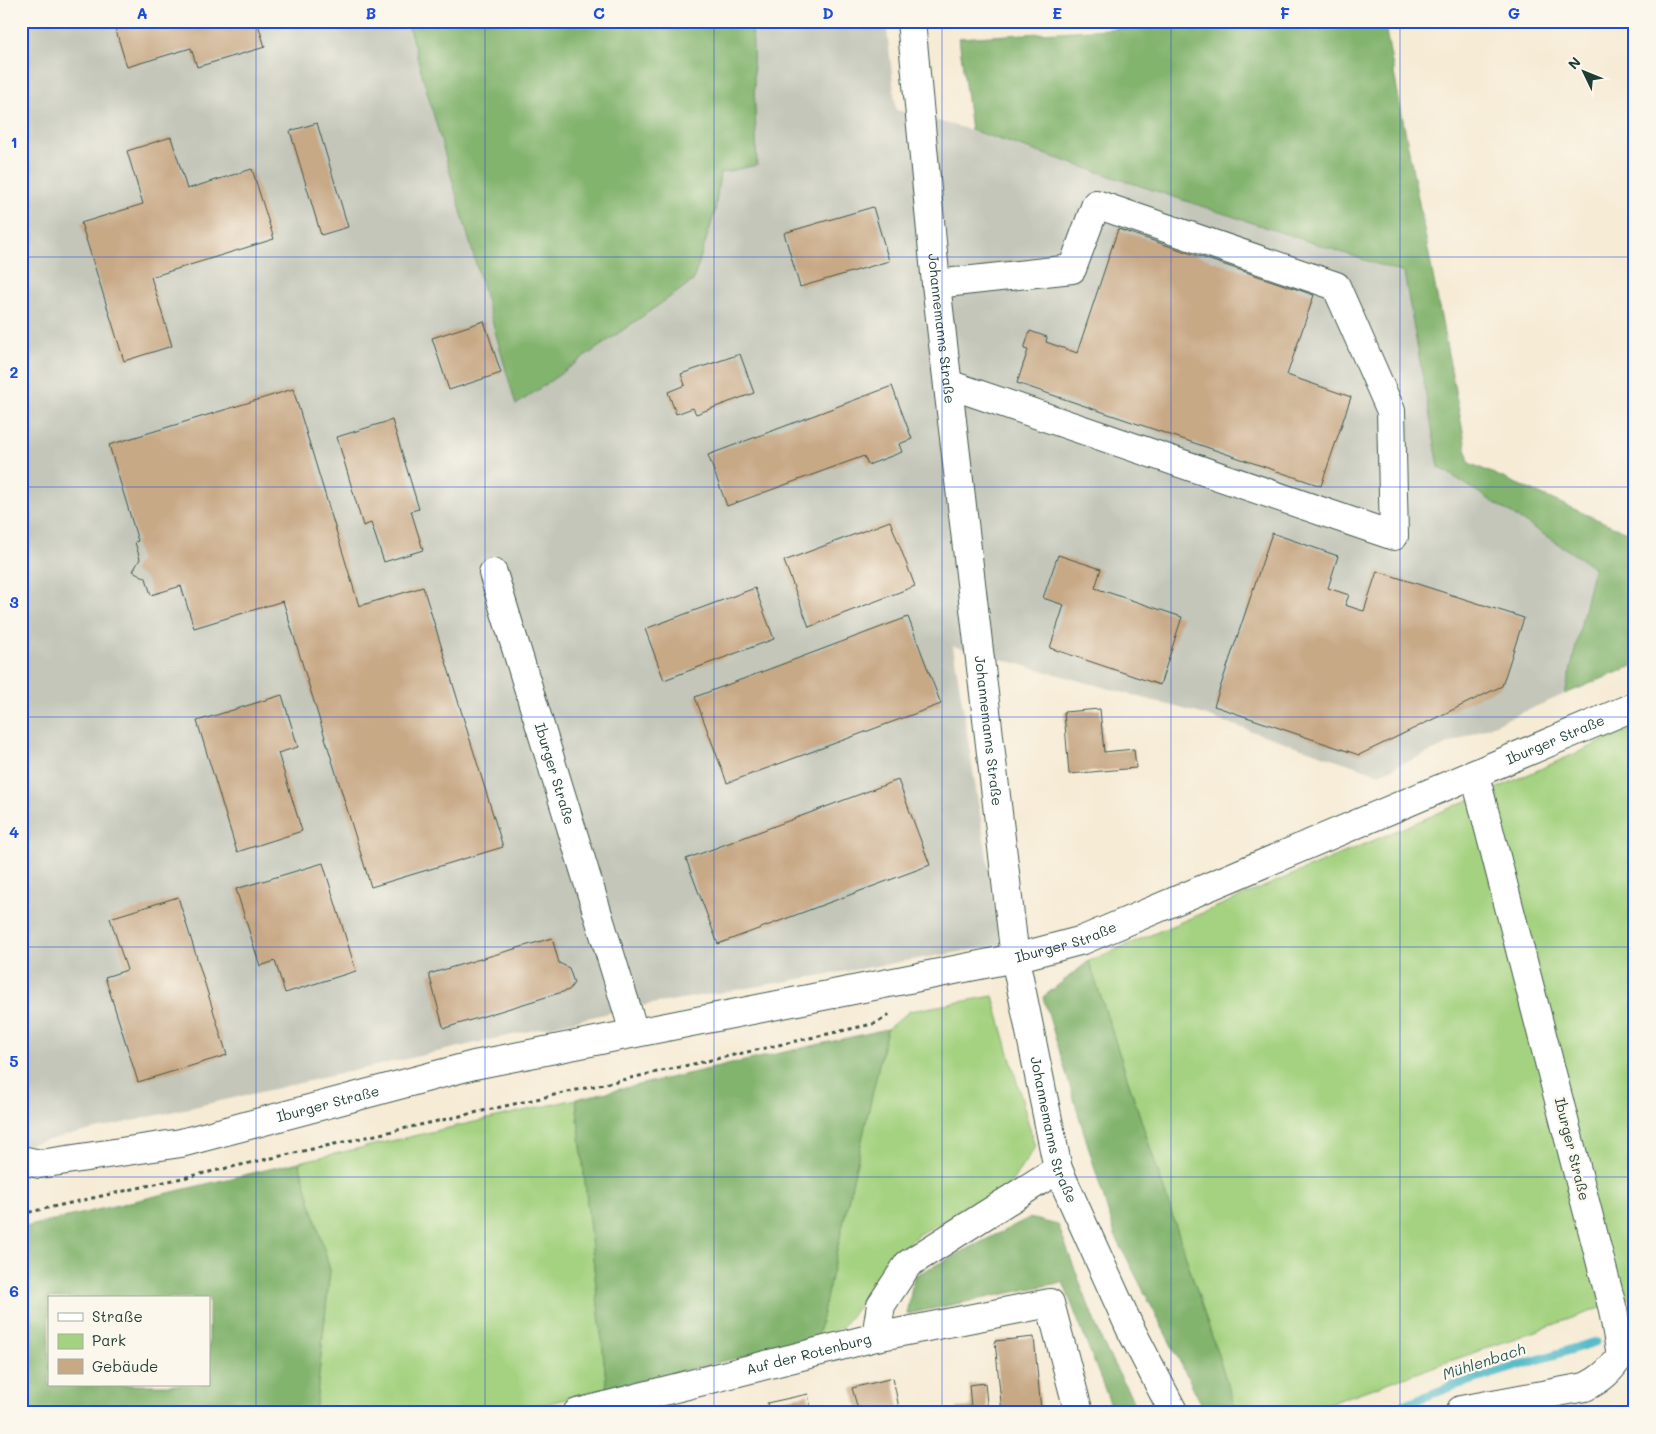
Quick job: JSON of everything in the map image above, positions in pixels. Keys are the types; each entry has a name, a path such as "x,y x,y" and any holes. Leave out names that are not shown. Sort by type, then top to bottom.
{"street":[{"name":"Johannemanns Straße","path":"911,21 936,284 1015,958 1058,1169 1130,1328 1174,1413"},
{"path":"936,284 1072,269 1096,204 1336,286 1391,411 1394,536 948,384"},
{"name":"Iburger Straße","path":"493,572 634,1032"},
{"name":"Iburger Straße","path":"21,1160 40,1164 181,1143 474,1065 1015,958 1083,940 1635,706"},
{"name":"Iburger Straße","path":"1461,1410 1585,1387 1600,1380 1612,1369 1621,1355 1613,1310 1475,775"},
{"name":"Auf der Rotenburg","path":"577,1413 876,1337 881,1305 908,1264 1058,1169"},
{"path":"876,1337 1050,1303 1079,1413"}],"path":[{"path":"21,1214 877,1023 898,1008"}],"shaded area":[{"path":"21,21 886,21 896,110 971,130 1404,273 1439,467 1594,567 1565,694 1379,774 1198,713 953,646 1001,945 640,1006 21,1146"}],"green space":[{"path":"407,21 752,21 757,165 720,173 715,212 693,281 516,405"},
{"path":"1121,21 1384,21 1469,463 1624,531 1635,533 1635,665 1565,694 1594,567 1439,467 1404,273 971,130 959,38 1123,28"},
{"path":"1635,727 1635,1296 1302,1413 1237,1413 1089,961 1502,786"},
{"path":"1089,961 1237,1413 1208,1413 1201,1403 1115,1235 1043,997"},
{"path":"993,996 1035,1147 1006,1190 917,1235 842,1327 817,1339 887,1029 910,1011"},
{"path":"887,1029 817,1339 607,1389 576,1099"},
{"path":"576,1099 607,1389 509,1413 315,1413 330,1270 299,1162"},
{"path":"299,1162 330,1270 315,1413 21,1413 21,1228"},
{"path":"1029,1218 1058,1225 1104,1346 1140,1413 1114,1413 1063,1282 907,1314 914,1276"}],"building":[{"path":"113,21 257,21 265,47 197,67 191,48 127,67"},
{"path":"317,123 348,227 321,235 290,131"},
{"path":"171,137 187,189 252,169 274,239 151,277 172,346 124,361 81,223 143,204 127,151"},
{"path":"873,207 889,261 800,287 784,233"},
{"path":"1118,229 1314,295 1287,375 1351,397 1321,486 1017,383 1028,350 1024,349 1030,331 1047,337 1046,342 1077,353"},
{"path":"484,321 501,373 449,390 432,338"},
{"path":"740,354 754,393 696,414 693,408 676,414 668,392 685,385 681,374"},
{"path":"892,386 912,439 899,444 902,452 868,465 864,456 727,506 708,455"},
{"path":"293,389 359,606 423,587 503,847 371,887 283,601 194,628 181,586 151,595 146,578 133,571 140,559 135,542 138,541 109,445"},
{"path":"392,420 419,509 411,511 423,550 384,562 371,523 363,526 337,437"},
{"path":"890,521 915,586 809,627 784,561"},
{"path":"1272,533 1338,556 1328,588 1349,595 1345,605 1364,611 1377,571 1524,618 1502,686 1359,755 1214,706"},
{"path":"1058,555 1101,569 1095,588 1182,617 1160,685 1050,648 1064,605 1043,598"},
{"path":"755,588 774,639 664,680 645,629"},
{"path":"908,617 941,704 727,783 695,697"},
{"path":"282,695 298,747 278,753 302,831 237,852 197,721"},
{"path":"1100,709 1104,752 1134,749 1136,768 1069,774 1064,712"},
{"path":"898,780 930,865 718,944 686,859"},
{"path":"323,863 356,971 285,993 275,961 260,966 236,889"},
{"path":"178,897 227,1055 138,1082 105,977 127,970 110,918"},
{"path":"552,938 559,963 569,968 574,983 569,990 445,1028 443,1026 429,974"},
{"path":"1034,1337 1041,1410 1002,1413 995,1341"},
{"path":"893,1378 900,1413 859,1413 852,1388"},
{"path":"985,1383 988,1413 958,1413 957,1408 971,1407 969,1385"},
{"path":"808,1394 812,1413 770,1413 767,1403"},
{"path":"1635,1406 1635,1413 1613,1413 1613,1412"},
{"path":"925,1407 926,1413 904,1413 904,1412"}],"waterway":[{"name":"Mühlenbach","path":"1382,1413 1453,1386 1595,1342"}]}
